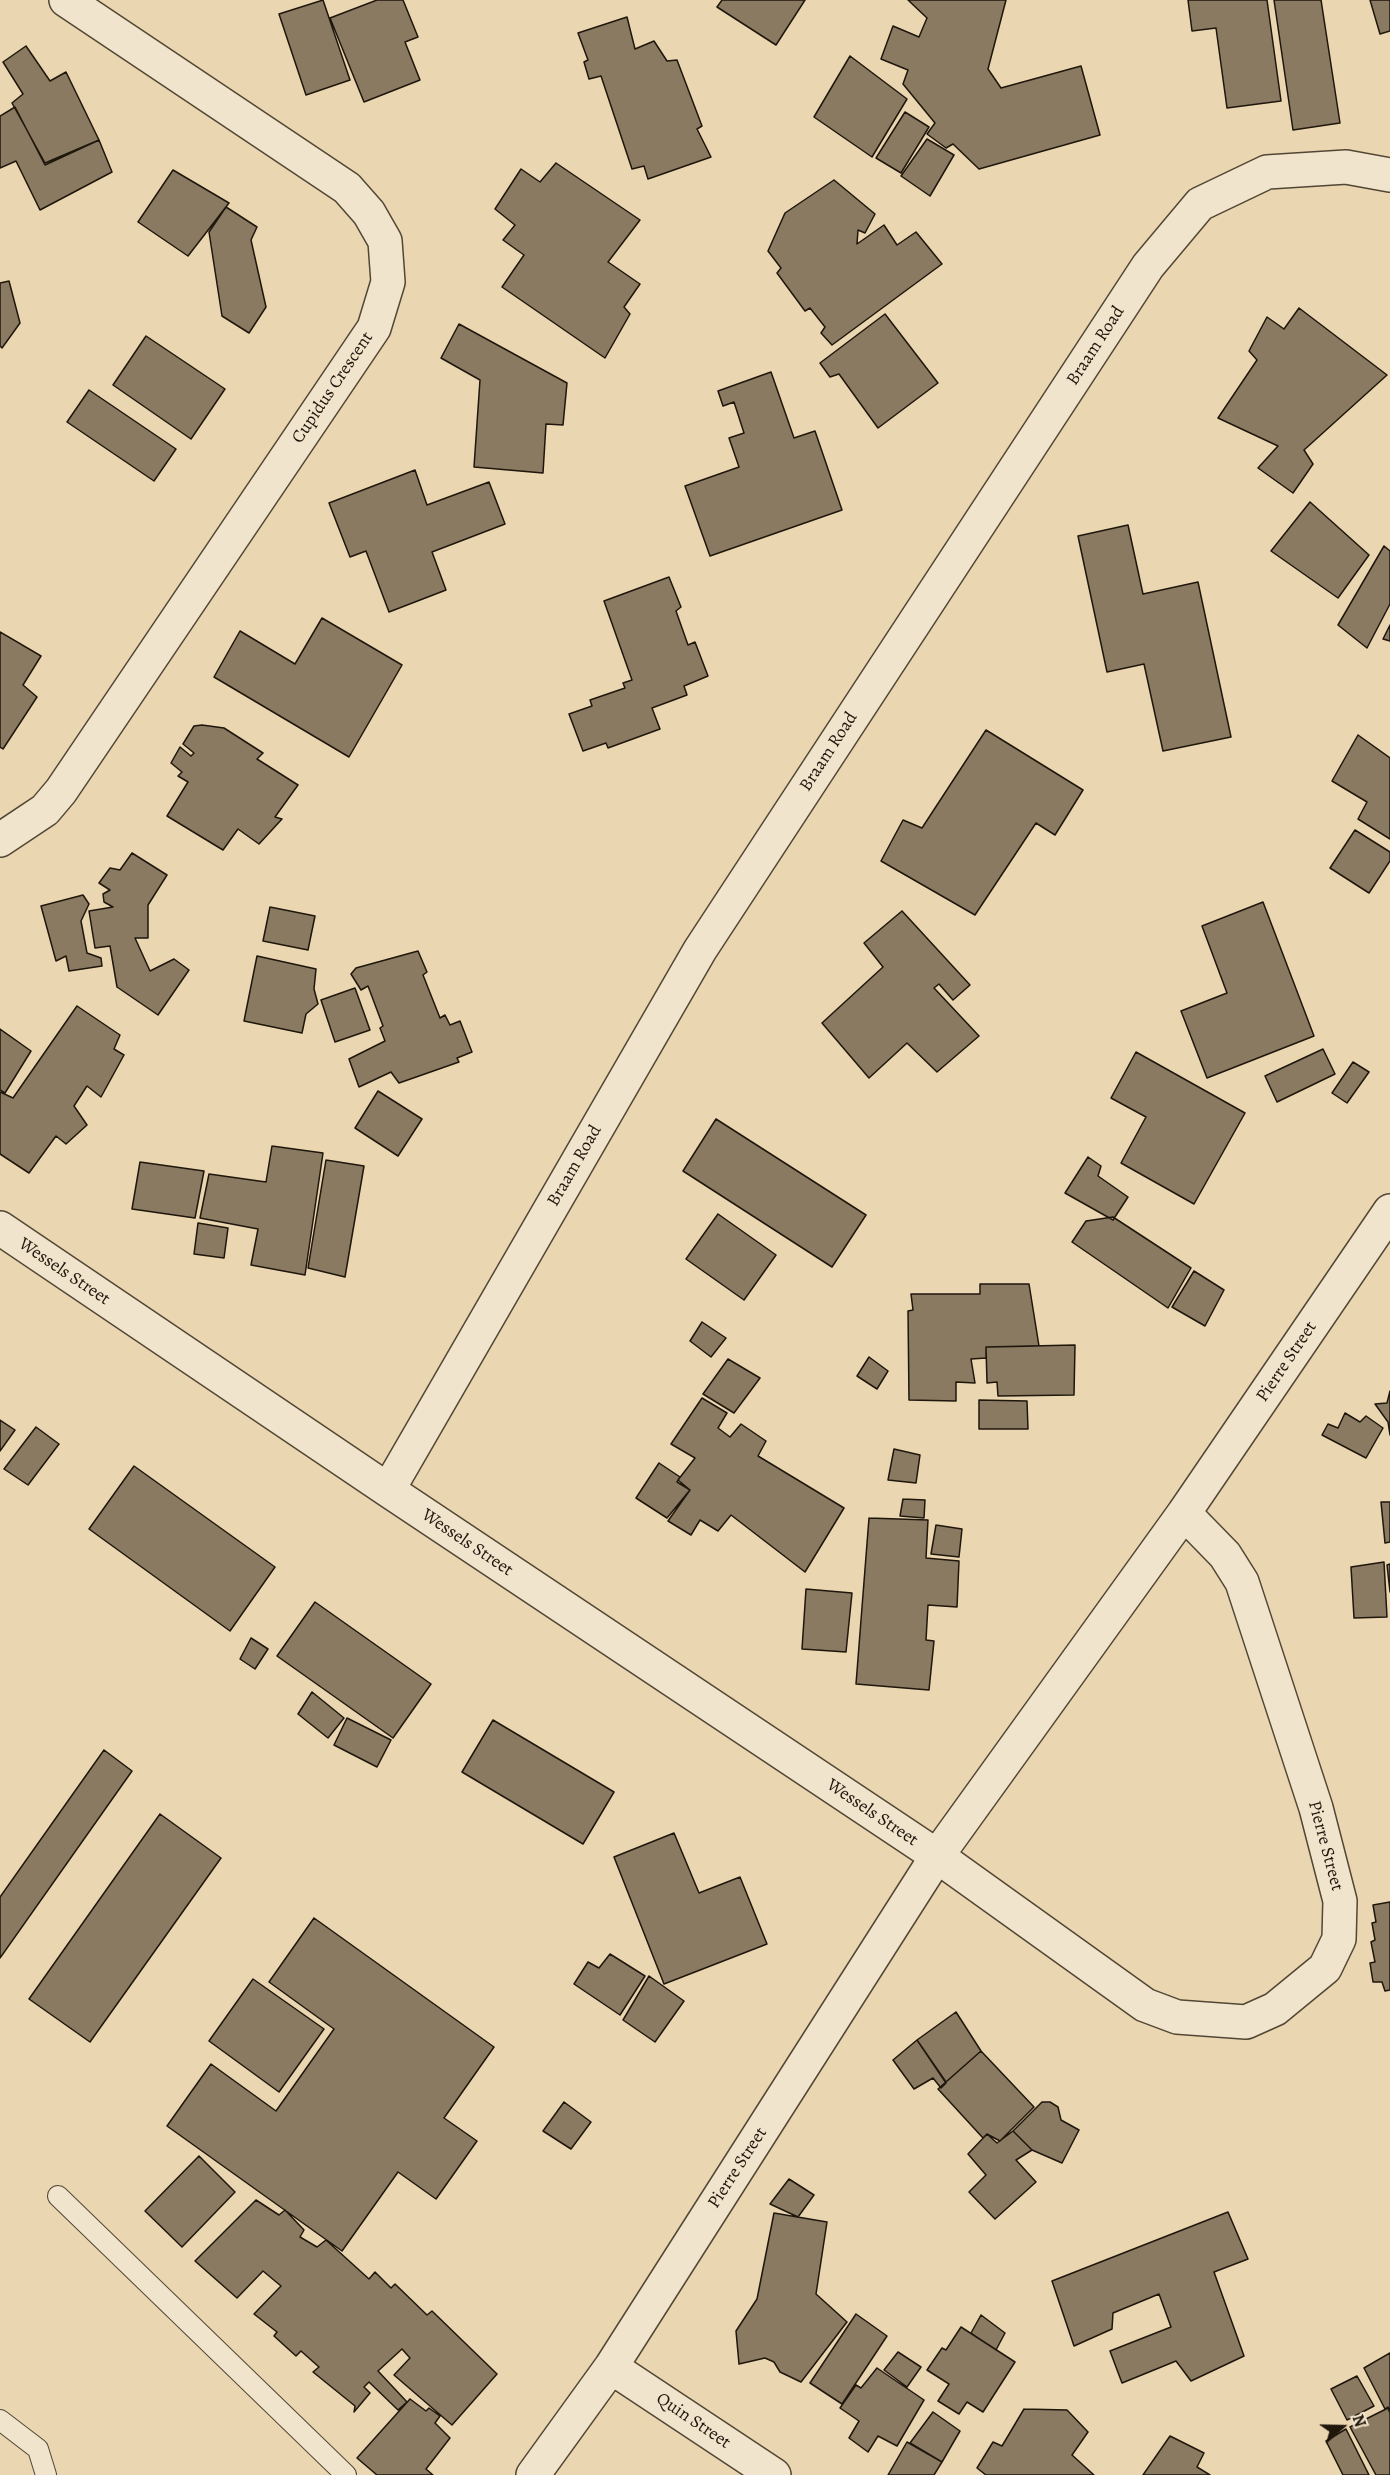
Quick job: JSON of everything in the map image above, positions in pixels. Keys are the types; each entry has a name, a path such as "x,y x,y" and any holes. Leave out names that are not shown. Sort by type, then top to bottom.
{"street":[{"name":"Cupidus Crescent","path":"0,840 45,810 61,791 374,328 388,282 386,241 369,213 347,188 66,0"},
{"name":"Braam Road","path":"387,1490 700,950 1148,266 1200,204 1267,172 1346,167 1390,175"},
{"name":"Pierre Street","path":"533,2475 611,2367 937,1856 1184,1514 1390,1211"},
{"name":"Wessels Street","path":"0,1228 387,1490 937,1856"},
{"name":"Pierre Street","path":"937,1856 1145,2005 1177,2017 1246,2022 1275,2009 1325,1968 1338,1939 1340,1901 1316,1808 1242,1582 1225,1555 1184,1514"},
{"name":"Quin Street","path":"611,2367 774,2475"}],"lane":[{"path":"58,2196 346,2475"},
{"path":"0,2420 38,2449 46,2475"}],"building":[{"path":"323,0 350,80 306,95 279,14"},
{"path":"377,0 403,0 418,37 405,42 420,80 364,102 330,18"},
{"path":"722,0 805,0 776,45 717,7"},
{"path":"908,0 1006,0 988,69 1001,88 1081,66 1100,135 979,169 953,144 946,148 927,134 935,123 903,84 908,70 881,59 893,26 919,37 927,18"},
{"path":"1188,0 1267,0 1281,101 1227,108 1216,28 1192,31"},
{"path":"1274,0 1321,0 1340,123 1293,130"},
{"path":"1370,0 1390,0 1390,31 1380,34"},
{"path":"627,17 635,49 654,41 667,61 677,60 702,126 697,129 711,157 648,179 644,166 632,169 601,76 589,79 584,62 588,60 578,33"},
{"path":"26,46 50,81 66,72 99,140 45,163 12,103 23,94 3,62"},
{"path":"850,56 907,99 872,157 814,117"},
{"path":"15,107 45,165 99,140 112,172 40,210 16,161 0,168 0,116"},
{"path":"905,112 929,127 901,173 876,158"},
{"path":"927,139 954,155 930,196 901,176"},
{"path":"556,163 640,220 608,262 640,284 624,307 630,314 605,358 502,287 524,255 503,240 515,225 495,209 521,169 540,182"},
{"path":"173,170 229,203 188,256 138,222"},
{"path":"834,180 875,214 865,233 858,230 857,244 884,225 897,245 916,232 942,264 832,345 821,333 825,327 810,308 805,311 777,273 781,268 768,251 785,213"},
{"path":"226,207 257,227 251,240 266,307 249,333 222,316 209,232"},
{"path":"9,281 20,323 2,348 0,346 0,283"},
{"path":"1299,308 1387,375 1304,450 1313,464 1293,493 1258,468 1278,446 1218,418 1257,360 1249,351 1267,317 1284,329"},
{"path":"885,314 938,383 878,428 839,374 830,377 820,363"},
{"path":"459,324 567,383 563,425 546,424 543,473 474,467 480,380 441,358"},
{"path":"146,336 225,389 191,439 113,385"},
{"path":"771,372 794,438 815,431 842,510 710,556 685,486 739,467 729,438 744,433 734,402 723,406 718,391"},
{"path":"89,390 176,449 154,481 67,422"},
{"path":"415,470 427,505 489,482 505,524 432,552 446,590 389,612 366,551 350,557 329,503"},
{"path":"1310,502 1369,555 1338,598 1271,551"},
{"path":"1128,525 1143,594 1198,582 1231,737 1163,751 1144,664 1107,672 1078,536"},
{"path":"1384,546 1390,551 1390,604 1367,648 1338,625"},
{"path":"669,577 681,607 676,611 688,645 695,642 708,676 684,686 687,695 652,708 660,729 608,748 606,743 583,751 569,714 592,706 590,700 625,688 623,683 632,680 604,601"},
{"path":"322,618 402,665 349,757 214,677 240,631 295,664"},
{"path":"1390,625 1390,641 1383,639"},
{"path":"0,632 41,656 23,685 37,697 3,749 0,747"},
{"path":"194,726 224,728 263,753 257,759 298,785 275,817 282,819 259,844 238,829 223,850 167,816 188,782 178,776 182,772 171,763 180,747 191,756 194,753 183,744"},
{"path":"986,730 1083,790 1055,835 1036,823 975,915 881,861 903,820 922,828"},
{"path":"1358,735 1390,758 1390,839 1358,819 1367,802 1332,781"},
{"path":"1355,830 1390,852 1390,861 1369,893 1330,868"},
{"path":"132,853 167,875 148,905 148,938 135,938 150,971 174,959 189,970 158,1015 117,987 110,946 95,948 89,911 113,907 104,902 103,894 110,890 99,883 110,868 120,870"},
{"path":"83,895 89,904 81,921 87,953 101,958 102,966 69,971 66,956 56,961 41,906"},
{"path":"1263,902 1314,1036 1207,1078 1181,1011 1227,993 1202,926"},
{"path":"270,907 315,916 308,950 263,941"},
{"path":"902,911 970,985 953,1000 939,984 934,988 979,1036 937,1072 907,1043 869,1078 822,1023 883,967 864,943"},
{"path":"418,951 427,972 423,975 440,1018 445,1015 450,1025 460,1021 472,1052 457,1058 459,1062 399,1083 391,1072 359,1087 349,1059 385,1041 380,1028 383,1026 368,986 361,990 351,974 356,968"},
{"path":"257,956 316,969 314,989 318,1004 306,1014 302,1033 244,1021"},
{"path":"355,988 370,1030 335,1042 321,1000"},
{"path":"77,1006 120,1035 114,1049 124,1055 101,1097 87,1086 74,1106 87,1125 66,1144 56,1136 29,1173 0,1154 0,1092 13,1098"},
{"path":"0,1029 31,1051 5,1093 0,1090"},
{"path":"1323,1049 1335,1074 1277,1102 1265,1076"},
{"path":"1136,1052 1245,1113 1194,1204 1121,1163 1146,1117 1111,1098"},
{"path":"1353,1062 1369,1072 1347,1103 1332,1093"},
{"path":"378,1091 422,1119 398,1156 355,1128"},
{"path":"716,1119 866,1215 832,1267 683,1171"},
{"path":"272,1146 323,1153 305,1275 251,1265 258,1229 200,1218 209,1174 266,1182"},
{"path":"1088,1157 1101,1166 1098,1176 1128,1197 1113,1220 1065,1193"},
{"path":"326,1160 364,1166 345,1277 308,1268"},
{"path":"140,1162 204,1171 195,1218 132,1209"},
{"path":"718,1214 776,1255 744,1300 686,1259"},
{"path":"1113,1217 1191,1268 1168,1308 1072,1242 1086,1221"},
{"path":"198,1223 228,1228 224,1258 194,1254"},
{"path":"1194,1271 1224,1290 1205,1326 1172,1307"},
{"path":"980,1284 1029,1284 1039,1346 986,1347 986,1358 971,1359 975,1383 956,1382 956,1401 909,1400 908,1311 913,1310 911,1294 980,1294"},
{"path":"702,1322 726,1338 711,1357 690,1341"},
{"path":"1075,1345 1074,1395 998,1396 997,1382 987,1383 986,1347"},
{"path":"869,1357 888,1371 877,1389 857,1376"},
{"path":"728,1359 760,1378 734,1413 703,1394"},
{"path":"1390,1391 1390,1435 1388,1422 1375,1404 1387,1403"},
{"path":"702,1398 727,1413 718,1428 730,1437 741,1424 766,1441 758,1456 844,1508 805,1572 731,1515 718,1531 700,1520 691,1535 668,1521 690,1490 678,1480 695,1458 671,1444"},
{"path":"979,1400 1027,1401 1028,1429 979,1429"},
{"path":"1345,1413 1360,1422 1366,1416 1383,1428 1366,1458 1322,1435 1328,1424 1338,1428"},
{"path":"0,1420 15,1430 0,1451"},
{"path":"36,1427 59,1444 28,1485 4,1469"},
{"path":"894,1449 920,1455 916,1483 888,1480"},
{"path":"659,1463 680,1477 677,1482 690,1490 667,1518 636,1498"},
{"path":"134,1466 275,1567 230,1631 89,1529"},
{"path":"903,1499 925,1500 924,1518 900,1516"},
{"path":"1381,1502 1390,1502 1390,1542 1385,1543"},
{"path":"869,1518 928,1520 926,1558 959,1561 957,1607 928,1605 926,1640 934,1641 929,1690 856,1684"},
{"path":"936,1525 962,1529 959,1557 931,1554"},
{"path":"1384,1562 1387,1617 1354,1618 1351,1567"},
{"path":"1390,1564 1390,1592 1387,1565"},
{"path":"806,1589 852,1593 846,1652 802,1649"},
{"path":"315,1602 431,1684 393,1738 277,1656"},
{"path":"251,1638 268,1649 255,1669 240,1659"},
{"path":"312,1692 344,1718 328,1738 298,1714"},
{"path":"347,1718 391,1740 377,1767 334,1745"},
{"path":"493,1720 614,1792 583,1844 462,1772"},
{"path":"104,1750 132,1771 0,1958 0,1897"},
{"path":"160,1814 221,1858 90,2042 29,1999"},
{"path":"674,1833 699,1893 740,1877 767,1944 664,1984 614,1857"},
{"path":"1390,1902 1390,1990 1385,1991 1382,1982 1373,1982 1370,1963 1375,1962 1371,1942 1375,1940 1372,1923 1376,1922 1373,1905"},
{"path":"314,1918 494,2047 444,2118 477,2141 436,2199 398,2172 342,2251 167,2126 211,2064 276,2111 334,2029 269,1982"},
{"path":"610,1954 645,1976 620,2015 574,1984 588,1962 599,1968"},
{"path":"649,1976 684,2001 655,2042 623,2020"},
{"path":"253,1979 324,2029 279,2092 209,2041"},
{"path":"956,2012 981,2051 946,2082 917,2040"},
{"path":"917,2040 946,2083 941,2088 933,2078 914,2089 893,2060"},
{"path":"981,2051 1034,2107 1000,2141 987,2134 983,2138 938,2089"},
{"path":"564,2102 591,2122 571,2149 543,2131"},
{"path":"1042,2102 1050,2102 1058,2107 1061,2120 1079,2130 1062,2163 1032,2150 1013,2131"},
{"path":"1013,2131 1032,2150 1016,2160 1036,2182 995,2219 969,2192 986,2175 968,2154 987,2134 997,2143"},
{"path":"199,2156 235,2192 182,2247 145,2211"},
{"path":"789,2179 814,2195 798,2217 770,2204"},
{"path":"256,2200 279,2215 285,2210 304,2230 300,2237 317,2247 326,2240 369,2279 375,2272 391,2288 395,2284 427,2315 432,2311 497,2374 452,2425 394,2375 410,2358 402,2349 378,2371 407,2402 398,2410 369,2382 364,2387 370,2393 354,2412 355,2406 313,2372 319,2367 301,2351 296,2356 274,2336 277,2332 254,2314 281,2286 263,2271 237,2298 195,2261"},
{"path":"1228,2212 1248,2259 1214,2272 1244,2356 1191,2381 1176,2361 1122,2383 1110,2351 1171,2327 1159,2294 1113,2313 1112,2329 1074,2346 1052,2281"},
{"path":"774,2213 827,2222 816,2294 847,2322 801,2382 780,2372 774,2362 765,2358 739,2364 736,2331 757,2299"},
{"path":"856,2314 887,2336 842,2404 810,2383"},
{"path":"981,2315 1005,2333 996,2350 971,2333"},
{"path":"961,2327 1015,2362 983,2412 967,2402 959,2414 938,2401 949,2384 927,2370 942,2348 946,2350"},
{"path":"898,2352 921,2367 907,2387 884,2370"},
{"path":"1390,2353 1390,2411 1388,2407 1385,2409 1364,2368"},
{"path":"877,2368 924,2400 897,2446 878,2436 868,2452 849,2438 859,2421 840,2408 856,2385 861,2388"},
{"path":"1357,2376 1374,2406 1347,2420 1331,2389"},
{"path":"410,2399 426,2411 429,2408 440,2416 435,2423 450,2438 426,2469 433,2475 377,2475 357,2458"},
{"path":"1388,2408 1390,2413 1390,2475 1376,2475 1350,2427"},
{"path":"1024,2409 1067,2410 1088,2432 1072,2455 1094,2475 986,2475 977,2468 993,2442 1002,2446"},
{"path":"933,2412 960,2431 942,2462 910,2443"},
{"path":"1346,2429 1369,2475 1343,2475 1326,2441"},
{"path":"1170,2436 1204,2453 1197,2467 1210,2475 1143,2475"},
{"path":"907,2442 942,2462 934,2475 888,2475"}]}
